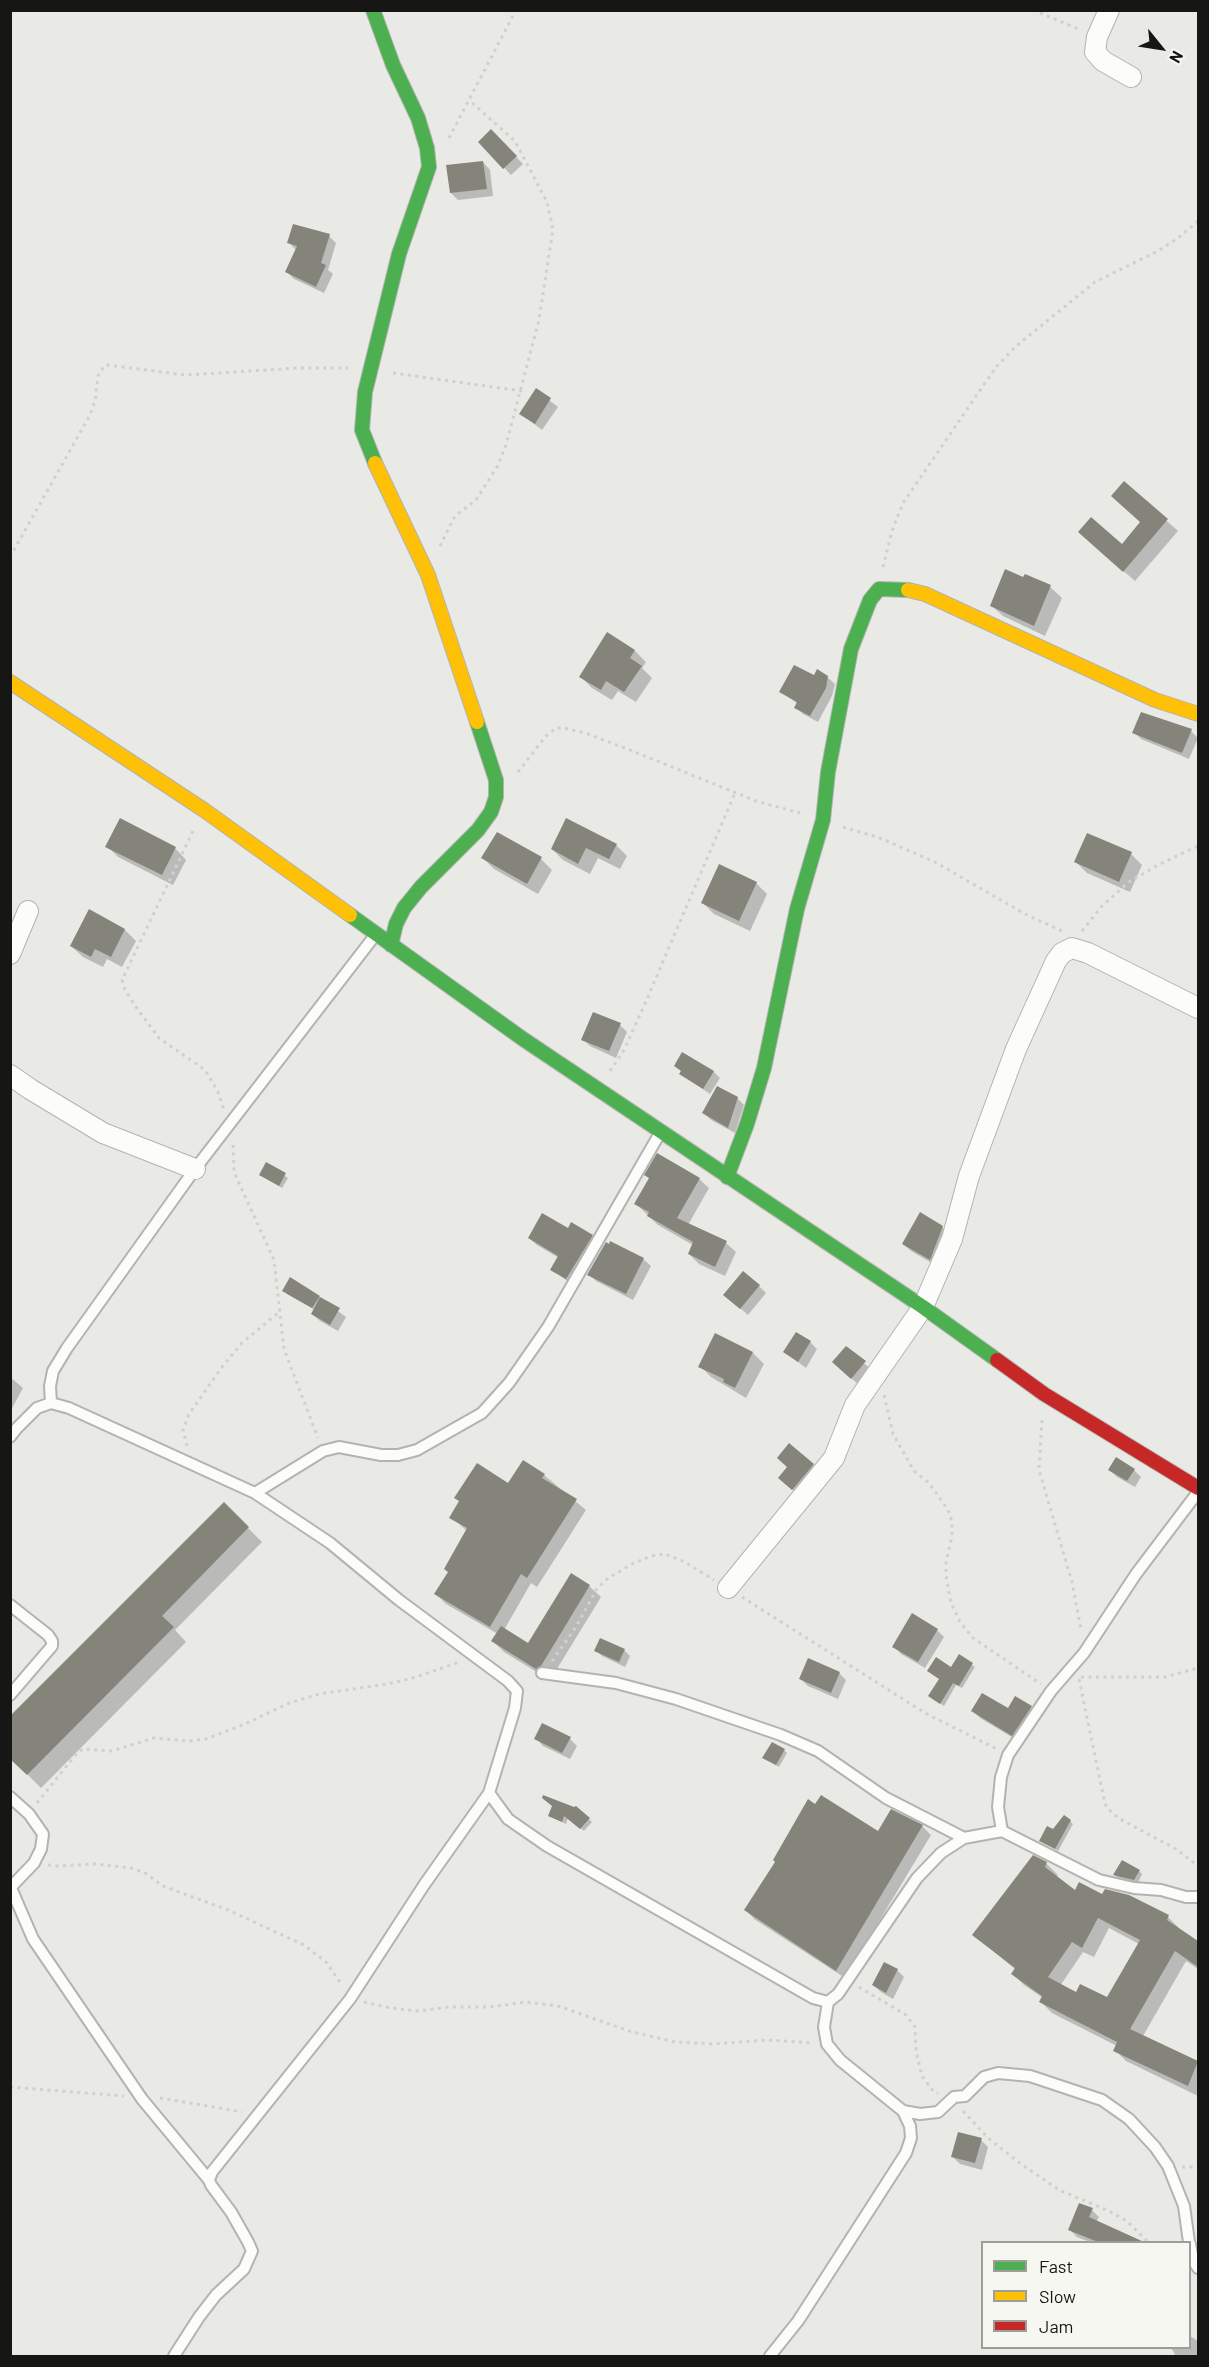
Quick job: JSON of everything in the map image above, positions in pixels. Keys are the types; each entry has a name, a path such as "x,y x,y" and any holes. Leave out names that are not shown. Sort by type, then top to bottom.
{"street":[{"path":"373,10 393,65 418,118 427,148 429,167 399,254 379,340 370,368 362,430 368,449 428,575 496,780 496,797 491,812 478,830 421,887 404,908 396,924 391,945"},
{"path":"1108,10 1095,45 1097,56 1131,77"},
{"path":"727,1176 747,1124 764,1068 797,909 823,820 828,772 851,649 870,600 879,589 900,588 925,594 1155,700 1198,714"},
{"path":"10,682 204,810 598,1090 662,1130 923,1306 1044,1394 1198,1488"},
{"path":"10,954 28,911"},
{"path":"728,1588 834,1458 855,1405 923,1306 952,1239 969,1176 1016,1049 1056,961 1062,953 1074,943 1088,952 1195,1003"},
{"path":"10,1075 104,1133 195,1169"}],"lane":[{"path":"51,1403 52,1371 195,1169 376,933"},
{"path":"255,1493 323,1451 339,1447 381,1455 398,1455 417,1450 482,1413 509,1383 548,1327 662,1130"},
{"path":"10,1437 37,1408 51,1403 69,1408 255,1493 330,1543 399,1599 508,1681 517,1691 515,1708 489,1793 424,1885 350,1999 212,2172 209,2180"},
{"path":"1002,1831 998,1807 1001,1777 1008,1755 1051,1691 1084,1653 1136,1574 1198,1492"},
{"path":"10,1605 52,1641 52,1646 10,1695"},
{"path":"542,1673 626,1686 676,1699 781,1735 819,1751 886,1798 963,1838"},
{"path":"489,1793 508,1819 547,1846 813,1998 828,2002"},
{"path":"10,1797 29,1814 43,1834 41,1849 34,1863 11,1888 33,1939 142,2098 209,2180 237,2222 252,2251 244,2269 216,2295 174,2356"},
{"path":"770,2356 798,2321 906,2153 911,2138 910,2126 903,2111 840,2060 827,2044 824,2027 828,2002 849,1981 918,1878 941,1853 963,1838 1002,1831 1099,1880 1134,1888 1161,1890 1186,1897 1198,1897"},
{"path":"903,2111 920,2114 938,2112 954,2097 965,2096 984,2077 1006,2073 1030,2076 1102,2100 1129,2119 1155,2147 1168,2166 1184,2206 1189,2241"},
{"path":"1191,2252 1198,2268"}],"path":[{"path":"449,138 516,10"},
{"path":"1033,10 1097,37"},
{"path":"428,575 449,525 455,516 476,500 497,467 506,445 539,320 553,229 547,202 515,141 470,100"},
{"path":"879,589 892,531 903,503 996,367 1015,347 1095,282 1158,251 1179,238 1198,221"},
{"path":"10,557 90,415 95,401 98,376 104,366 185,375 298,368 370,368 395,374 522,391"},
{"path":"514,778 532,751 556,728 585,733 756,801 880,838 935,862 1074,943 1101,907 1129,882 1198,846"},
{"path":"598,1090 624,1050 735,793"},
{"path":"204,810 122,980 134,1003 159,1038 205,1070 218,1092 230,1126 234,1172 273,1260 284,1349 323,1451"},
{"path":"190,1462 183,1430 189,1414 242,1343 278,1313"},
{"path":"879,1370 893,1434 914,1471 929,1484 948,1510 952,1522 946,1576 951,1603 960,1622 973,1638 1051,1691"},
{"path":"1044,1394 1039,1470 1072,1582 1084,1653"},
{"path":"542,1673 576,1627 596,1590 607,1579 632,1564 651,1556 665,1554 685,1562 728,1588 925,1713 1008,1755"},
{"path":"29,1814 67,1765 83,1749 112,1751 154,1738 189,1741 206,1739 289,1703 319,1694 388,1684 476,1657"},
{"path":"1061,1680 1079,1677 1165,1677 1198,1668"},
{"path":"1079,1677 1106,1804 1120,1819 1176,1849 1198,1866"},
{"path":"34,1863 57,1866 95,1864 131,1868 145,1873 163,1886 228,1910 304,1945 326,1962 350,1999 390,2008 419,2011 449,2007 490,2007 526,2002 558,2006 628,2031 675,2042 714,2044 767,2040 827,2044"},
{"path":"849,1981 906,2015 915,2027 916,2051 922,2076 934,2092 954,2097 966,2115 1017,2161 1059,2190 1127,2221 1147,2241"},
{"path":"10,2086 97,2092 142,2098 168,2098 259,2114"}],"building":[{"path":"491,129 517,156 503,169 478,142"},
{"path":"483,161 487,189 450,193 446,165"},
{"path":"293,224 330,234 321,263 326,265 316,287 285,272 297,246 287,243"},
{"path":"536,388 551,398 535,424 519,414"},
{"path":"1124,481 1168,519 1123,572 1078,532 1091,517 1122,544 1140,522 1111,496"},
{"path":"1005,569 1023,577 1025,574 1051,585 1034,626 990,606"},
{"path":"607,632 635,650 630,658 642,666 624,692 606,681 601,690 579,677"},
{"path":"794,665 814,675 817,669 828,676 826,688 810,716 794,708 797,702 779,692"},
{"path":"1141,712 1192,729 1182,753 1132,733"},
{"path":"120,818 176,847 162,875 105,847"},
{"path":"566,818 617,844 609,859 586,848 578,864 551,849"},
{"path":"497,832 542,857 527,884 481,858"},
{"path":"1087,833 1132,852 1119,882 1074,862"},
{"path":"719,864 757,882 739,921 701,903"},
{"path":"89,909 125,929 111,957 95,949 91,957 70,946"},
{"path":"593,1012 621,1023 609,1051 581,1040"},
{"path":"682,1052 714,1071 703,1089 679,1074 681,1071 674,1066"},
{"path":"717,1086 738,1097 728,1128 702,1113"},
{"path":"657,1153 700,1178 677,1218 727,1241 715,1267 688,1254 693,1242 647,1216 649,1212 634,1204 649,1178 644,1175"},
{"path":"266,1162 286,1173 279,1186 259,1175"},
{"path":"920,1212 943,1226 930,1260 902,1244"},
{"path":"542,1213 568,1228 571,1222 593,1235 566,1279 550,1270 558,1256 528,1238"},
{"path":"610,1241 644,1258 626,1294 587,1275 606,1242 609,1244"},
{"path":"743,1271 760,1285 740,1309 723,1295"},
{"path":"290,1277 320,1296 312,1308 282,1291"},
{"path":"320,1297 340,1308 330,1325 311,1314"},
{"path":"796,1332 811,1341 798,1362 783,1352"},
{"path":"715,1333 753,1352 735,1388 723,1382 724,1379 698,1367"},
{"path":"846,1346 866,1361 851,1379 832,1362"},
{"path":"789,1443 814,1464 792,1490 778,1478 787,1467 777,1458"},
{"path":"1116,1457 1135,1469 1127,1481 1108,1470"},
{"path":"523,1460 545,1474 542,1478 577,1499 527,1578 521,1574 490,1627 434,1594 448,1572 444,1569 467,1528 449,1518 459,1501 454,1498 477,1463 508,1483"},
{"path":"224,1502 249,1527 162,1616 174,1627 27,1775 10,1759 10,1716"},
{"path":"571,1573 590,1585 541,1666 536,1669 491,1641 501,1626 528,1643"},
{"path":"912,1613 938,1629 918,1662 892,1647"},
{"path":"600,1638 625,1649 619,1662 594,1651"},
{"path":"959,1654 973,1663 959,1686 953,1683 940,1704 928,1696 939,1679 927,1671 936,1657 951,1667"},
{"path":"808,1658 840,1672 831,1693 799,1679"},
{"path":"982,1693 1008,1708 1015,1696 1032,1706 1012,1736 971,1711"},
{"path":"542,1723 571,1737 562,1753 534,1739"},
{"path":"772,1742 785,1749 776,1765 762,1758"},
{"path":"543,1795 576,1806 590,1818 580,1829 564,1816 562,1822 548,1816 552,1806 542,1798"},
{"path":"821,1795 878,1831 891,1809 923,1825 836,1971 744,1910 775,1862 773,1860 808,1799 815,1804"},
{"path":"1064,1815 1071,1820 1055,1849 1039,1841 1047,1826 1053,1829"},
{"path":"1033,1855 1047,1862 1045,1867 1075,1890 1079,1882 1102,1894 1105,1889 1129,1895 1169,1915 1167,1920 1198,1941 1198,1967 1175,1951 1130,2029 1198,2061 1188,2086 1113,2051 1117,2042 1039,2002 1042,1996 1011,1974 1015,1968 972,1935","holes":["1098,1918 1140,1940 1107,1997 1080,1984 1076,1992 1048,1977 1072,1942 1082,1948"]},
{"path":"1122,1860 1140,1870 1134,1880 1113,1875"},
{"path":"884,1962 898,1969 886,1993 872,1985"},
{"path":"958,2132 982,2138 975,2163 951,2157"},
{"path":"1079,2203 1093,2208 1089,2217 1142,2241 1096,2241 1068,2230"}],"traffic: fast":[{"path":"373,10 393,65 418,118 427,148 429,167 399,254 365,392 362,430 375,463"},
{"path":"727,1177 747,1124 764,1068 797,909 823,820 828,772 851,649 870,600 879,589 908,590"},
{"path":"391,945 396,924 404,908 421,887 478,830 491,812 496,797 496,780 477,722"},
{"path":"350,915 523,1039 923,1307 997,1360"}],"traffic: slow":[{"path":"375,463 428,575 477,722"},
{"path":"908,590 925,594 1155,700 1198,714"},
{"path":"10,682 204,810 350,915"}],"traffic: jam":[{"path":"997,1360 1044,1394 1198,1488"}]}
